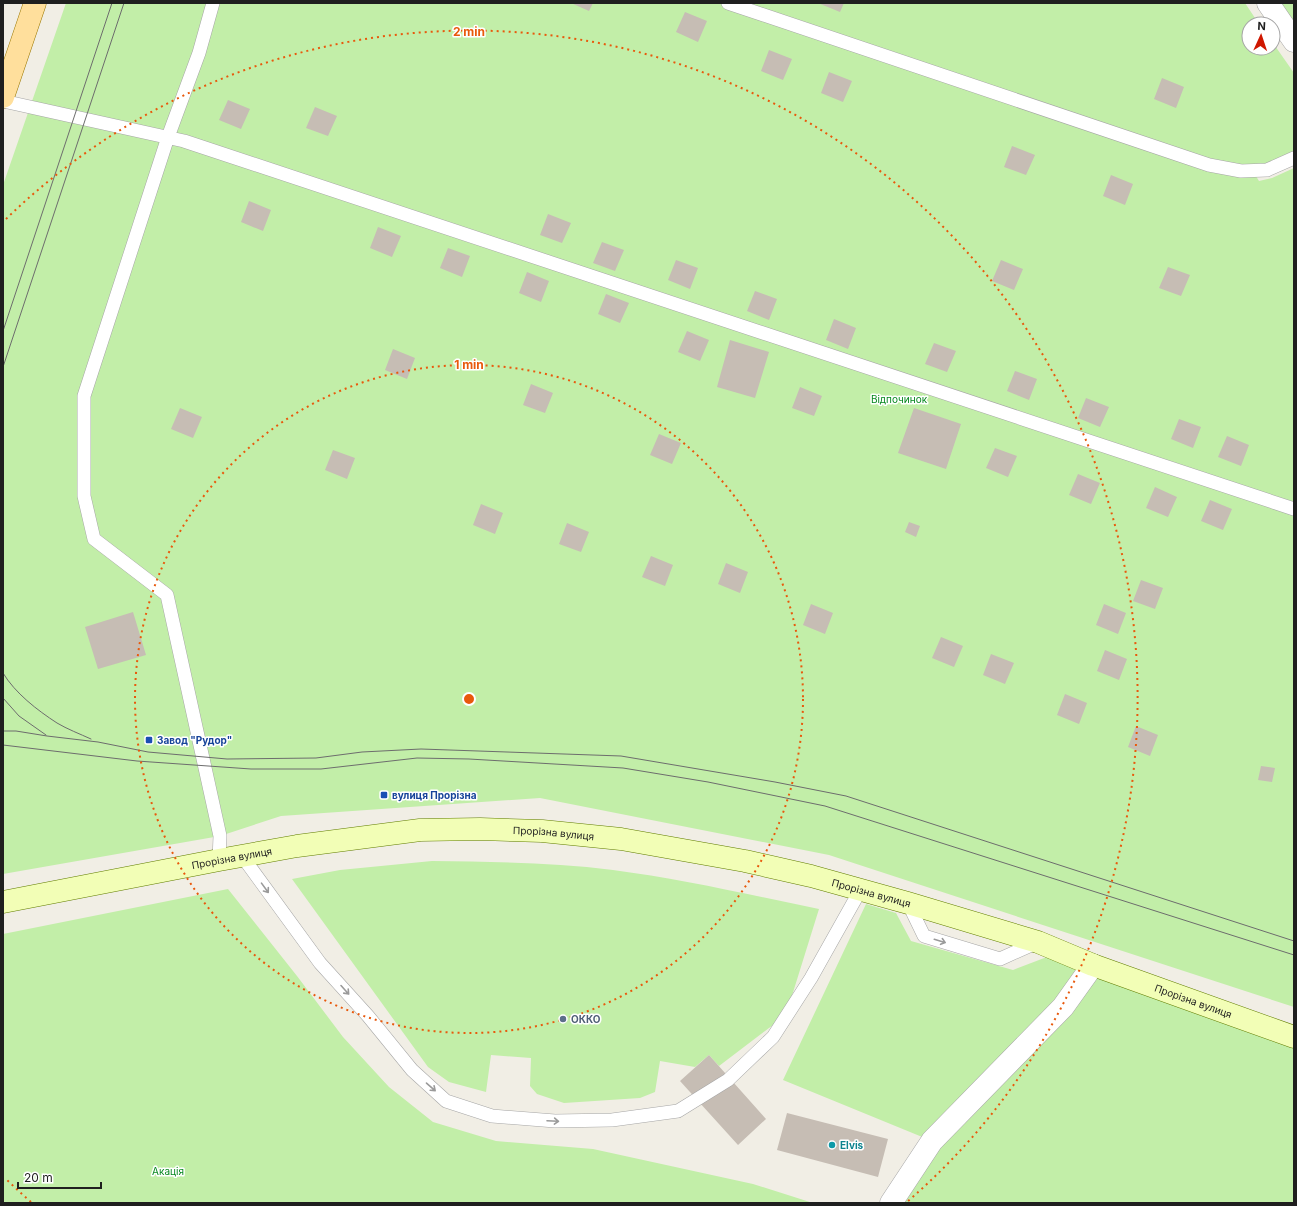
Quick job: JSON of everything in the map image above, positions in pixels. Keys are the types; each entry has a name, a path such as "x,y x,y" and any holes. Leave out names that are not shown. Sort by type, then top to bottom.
{"main road":[{"path":"3,97 35,3"},
{"name":"Прорізна вулиця","path":"3,902 297,846 420,830 480,829 542,832 621,839 804,874 908,903 1038,942 1093,965 1294,1037"}],"street":[{"path":"1268,3 1294,41"},
{"path":"891,1203 932,1141 1063,1007 1093,965"}],"lane":[{"path":"213,3 199,53 168,137 84,396 84,496 94,539 167,595 220,836 219,860"},
{"path":"728,3 1208,165 1241,171 1267,170 1294,158"},
{"path":"3,101 184,141 1294,509"},
{"path":"242,856 320,963 368,1016 412,1070 446,1101 492,1116 555,1121 612,1120 678,1111 728,1080 773,1037 811,978 861,890"}],"green space":[{"name":"Відпочинок","path":"66,3 1245,3 1254,16 1241,16 1241,56 1281,56 1281,54 1294,73 1294,151 1267,164 1249,165 1259,181 1272,178 1294,168 1294,1007 829,855 540,798 281,816 220,836 3,874 3,185"},
{"path":"1281,3 1294,3 1294,23"},
{"path":"432,861 500,862 590,867 691,883 819,909 790,1002 773,1025 719,1066 709,1055 695,1067 660,1061 655,1092 640,1098 564,1103 537,1094 530,1086 531,1058 491,1055 486,1092 449,1082 428,1067 292,879 340,870"},
{"name":"Акація","path":"228,889 343,1037 389,1087 433,1122 496,1141 593,1149 753,1184 813,1203 3,1203 3,934"},
{"path":"866,904 896,913 911,941 1013,970 1060,952 1294,1037 1294,1203 891,1203 932,1141 783,1080"}],"building":[{"path":"571,3 593,3 589,11"},
{"path":"818,3 844,3 840,12"},
{"path":"685,12 707,21 698,42 676,32"},
{"path":"769,50 792,59 783,80 761,71"},
{"path":"829,72 852,81 843,102 821,93"},
{"path":"1162,78 1184,87 1176,108 1154,99"},
{"path":"228,100 250,109 241,129 219,120"},
{"path":"315,107 337,116 328,136 306,128"},
{"path":"1012,146 1035,155 1026,175 1004,167"},
{"path":"1111,175 1133,184 1125,205 1103,196"},
{"path":"249,201 271,210 263,231 241,222"},
{"path":"548,214 571,223 562,243 540,235"},
{"path":"378,227 401,236 392,257 370,248"},
{"path":"602,242 624,250 615,271 593,263"},
{"path":"448,248 470,256 462,277 440,268"},
{"path":"676,260 698,268 690,289 668,280"},
{"path":"1001,260 1023,269 1014,290 992,281"},
{"path":"1168,267 1190,275 1181,296 1159,288"},
{"path":"527,272 549,281 541,302 519,293"},
{"path":"755,291 777,299 769,320 747,311"},
{"path":"606,294 629,303 620,323 598,314"},
{"path":"834,319 856,328 848,349 826,340"},
{"path":"687,331 709,340 700,361 678,352"},
{"path":"730,340 769,352 755,398 717,387"},
{"path":"934,343 956,351 947,372 925,364"},
{"path":"393,349 415,358 407,379 385,370"},
{"path":"1015,371 1037,379 1029,400 1007,391"},
{"path":"531,384 553,393 545,413 523,405"},
{"path":"800,387 822,396 814,416 792,408"},
{"path":"1086,398 1109,407 1100,427 1078,418"},
{"path":"180,408 202,417 193,438 171,429"},
{"path":"914,408 961,424 946,469 898,453"},
{"path":"1179,419 1201,427 1193,448 1171,439"},
{"path":"659,434 681,443 672,464 650,455"},
{"path":"1227,436 1249,445 1241,466 1218,457"},
{"path":"995,448 1017,456 1008,477 986,468"},
{"path":"333,450 355,458 347,479 325,470"},
{"path":"1078,474 1100,483 1091,504 1069,495"},
{"path":"1155,487 1177,497 1168,517 1146,508"},
{"path":"1210,500 1232,509 1223,530 1201,521"},
{"path":"481,504 503,513 495,534 473,525"},
{"path":"909,522 920,526 916,537 905,532"},
{"path":"567,523 589,532 581,552 559,544"},
{"path":"651,556 673,565 665,586 642,577"},
{"path":"726,563 748,572 740,593 718,584"},
{"path":"1141,580 1163,588 1155,609 1133,601"},
{"path":"811,604 833,613 825,634 803,625"},
{"path":"1104,604 1126,613 1118,634 1096,625"},
{"path":"133,612 146,655 98,669 85,627"},
{"path":"941,637 963,646 954,667 932,658"},
{"path":"1105,650 1127,659 1119,680 1097,671"},
{"path":"991,654 1014,663 1005,684 983,675"},
{"path":"1065,694 1087,703 1079,724 1057,715"},
{"path":"1136,726 1158,735 1150,756 1128,747"},
{"path":"1261,766 1275,768 1272,782 1258,780"},
{"path":"709,1055 766,1119 738,1145 680,1081"},
{"name":"Elvis","path":"787,1113 888,1139 878,1177 777,1150"}],"tram line":[{"path":"3,331 112,3"},
{"path":"3,367 124,3"},
{"path":"3,673 20,694 42,713 57,723 91,739"},
{"path":"3,698 19,716 46,735"},
{"path":"3,731 16,731 98,742 148,752 227,759 316,758 362,752 421,749 621,756 775,782 846,796 1294,941"},
{"path":"3,745 137,761 251,769 321,769 417,758 469,759 623,768 708,782 825,806 1294,955"}],"place":[{"name":"Завод \"Рудор\"","path":"149,740"},
{"name":"вулиця Прорізна","path":"384,795"},
{"name":"ОККО","path":"563,1019"},
{"name":"Elvis","path":"832,1145"}]}
